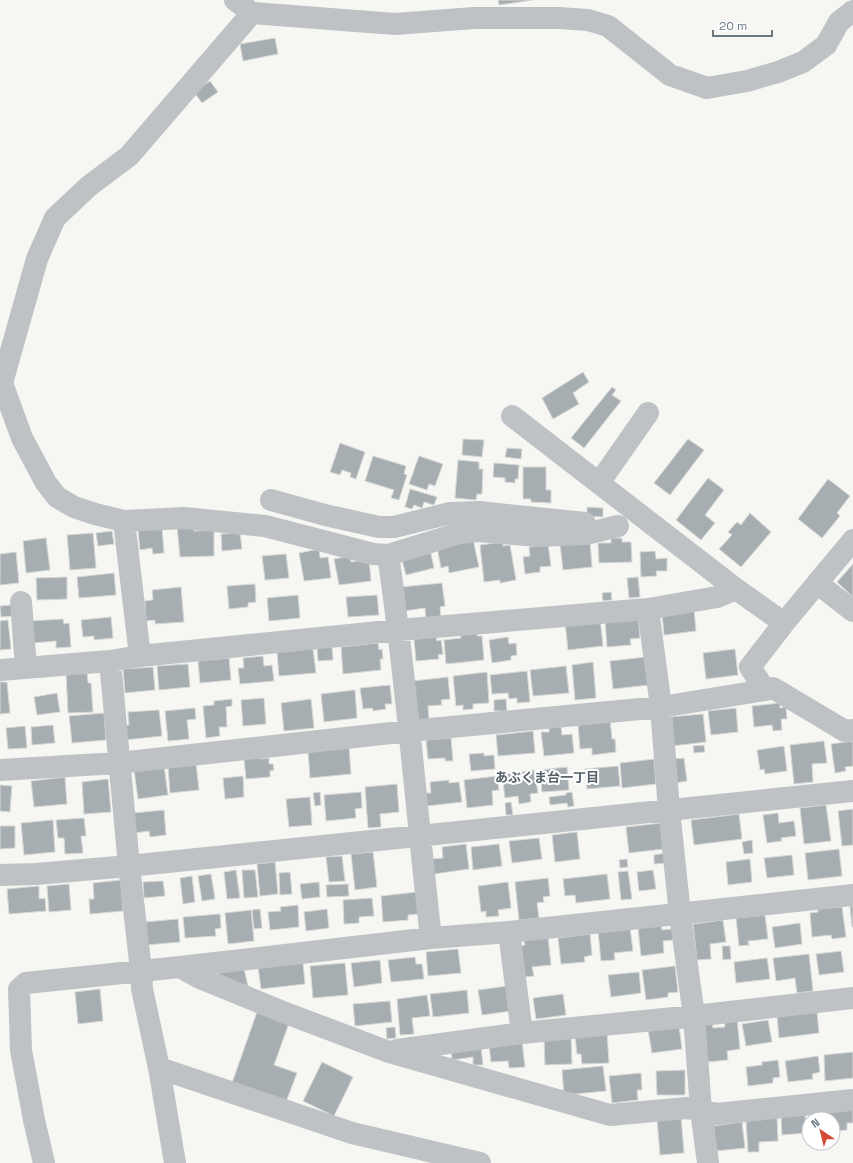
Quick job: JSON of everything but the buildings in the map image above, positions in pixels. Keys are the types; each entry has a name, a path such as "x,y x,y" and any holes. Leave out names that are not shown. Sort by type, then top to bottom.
{"street":[{"path":"271,500 325,515 378,527 394,527 450,513 479,512 618,526 586,534 538,536 477,531 460,533 388,555 373,554 265,526 184,518 124,520 95,514 74,507 57,497 46,483 22,438 1,383 37,259 55,218 89,186 129,156 243,6 395,24 474,18 559,18 588,20 608,26 670,75 707,88 747,81 778,72 803,62 826,45 839,22 853,11"},
{"path":"599,483 648,413"},
{"path":"512,416 736,589 784,623"},
{"path":"124,520 140,656"},
{"path":"765,690 750,667 784,623 853,540"},
{"path":"388,555 399,630 419,836 431,938"},
{"path":"817,583 853,611"},
{"path":"0,670 110,661 140,656 399,630 648,608 717,597 736,589"},
{"path":"21,602 26,668"},
{"path":"648,608 661,707 669,810 680,914 694,1016 701,1110 708,1163"},
{"path":"110,661 142,989 159,1068 175,1163"},
{"path":"0,770 119,763 409,731 661,707 773,688 845,731 853,730"},
{"path":"0,875 36,874 129,866 853,791"},
{"path":"44,1163 34,1120 21,1050 19,989 26,983 431,938 508,932 853,895"},
{"path":"508,932 522,1033"},
{"path":"180,967 200,978 283,1012 389,1052 610,1115 686,1108 716,1114 853,1100"},
{"path":"389,1052 522,1033 853,998"},
{"path":"159,1068 352,1133 480,1163"}],"district":[{"name":"あぶくま台一丁目","path":"547,777"}]}
